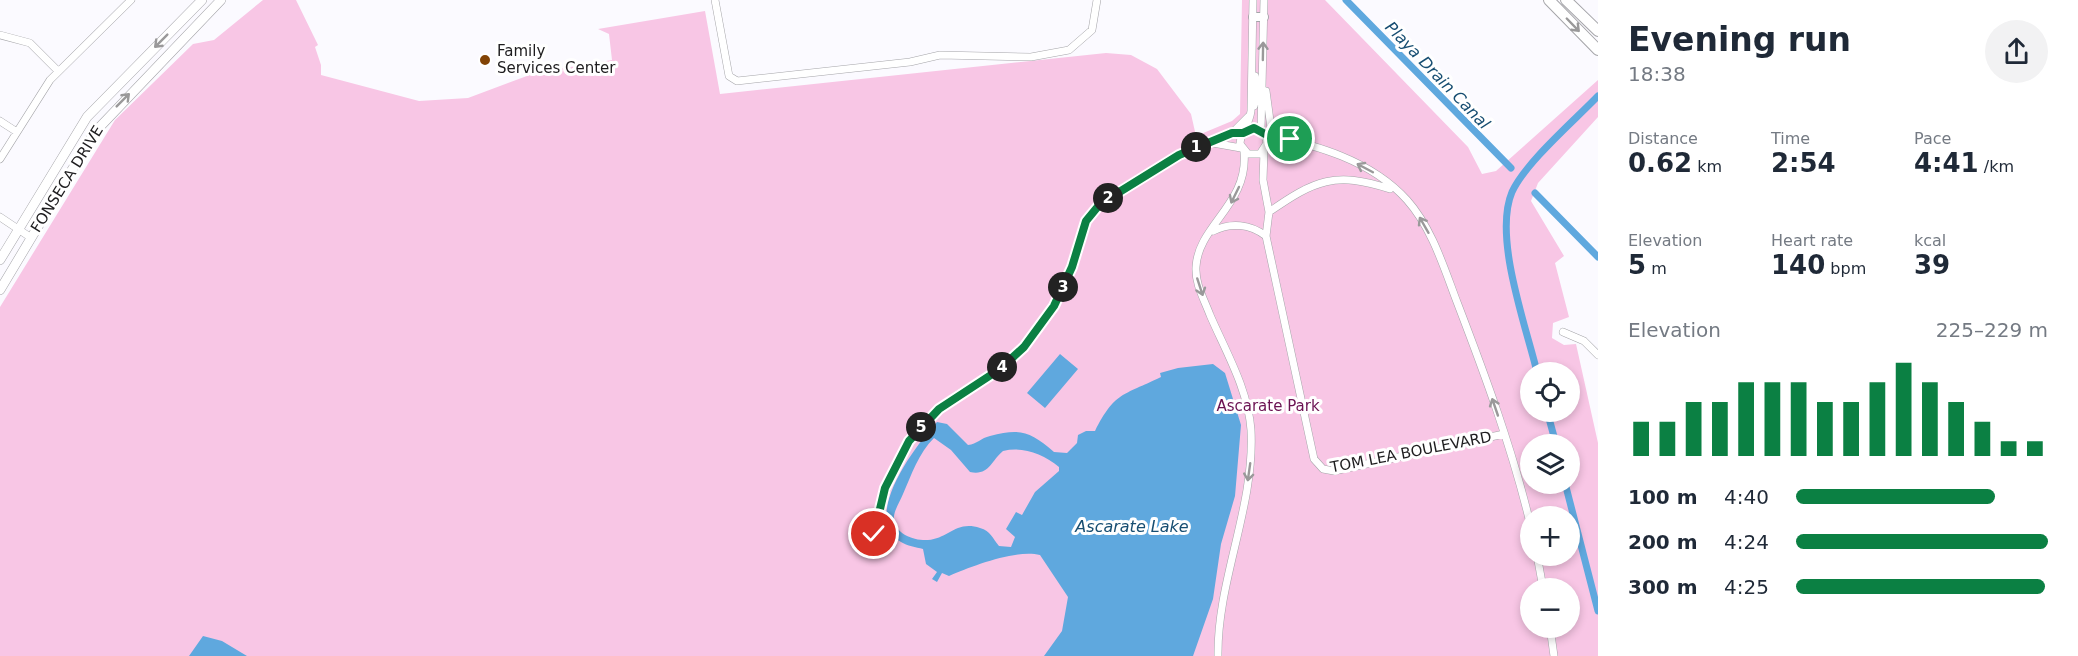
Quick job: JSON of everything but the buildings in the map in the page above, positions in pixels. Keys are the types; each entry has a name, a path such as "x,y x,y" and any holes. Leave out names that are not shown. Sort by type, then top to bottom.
{"main road":[{"name":"FONSECA DRIVE","path":"0,260 87,117 202,0"},
{"name":"FONSECA DRIVE","path":"0,290 30,237 106,118 221,0"},
{"path":"1549,0 1598,50"},
{"path":"1566,0 1598,31"}],"street":[{"path":"0,159 58,71 122,3 131,0"},
{"path":"715,0 729,76 737,81 910,62 940,55 1031,57 1069,50 1092,30 1097,0"},
{"path":"1218,656 1222,609 1248,474 1251,444 1244,395 1196,277 1198,255 1239,188 1244,167 1240,140 1251,111 1253,0"},
{"path":"1210,143 1228,143 1256,155 1264,151 1267,143 1263,132 1264,0"},
{"path":"1253,17 1264,17"},
{"path":"0,35 30,43 58,71"},
{"path":"1264,86 1271,128 1290,139"},
{"path":"870,553 885,488 909,441 939,409 1000,369 1024,347 1054,306 1072,267 1086,221 1092,212 1107,198 1179,155 1232,133 1246,122 1251,111"},
{"path":"0,121 17,132"},
{"path":"1232,133 1263,132 1347,158 1377,175 1396,190 1416,211 1430,236 1476,352 1504,434 1525,506"},
{"name":"TOM LEA BOULEVARD","path":"1264,151 1263,180 1269,212 1266,236 1314,459 1318,466 1334,471 1504,434"},
{"path":"1269,212 1300,190 1322,181 1357,180 1396,190"},
{"path":"0,217 30,237"},
{"path":"1210,232 1229,225 1239,225 1258,230 1266,236"},
{"path":"1563,332 1584,341 1598,355"},
{"path":"1552,638 1554,656"}],"green space":[{"name":"Ascarate Park","path":"263,0 296,0 318,45 315,47 321,65 321,75 419,101 468,98 535,73 612,60 609,34 598,29 705,11 720,94 1106,53 1131,55 1157,69 1191,114 1196,136 1232,121 1240,114 1242,0 1325,0 1468,147 1482,174 1496,171 1598,80 1598,117 1538,183 1531,201 1564,256 1555,263 1569,317 1553,323 1552,338 1564,345 1576,344 1580,362 1598,443 1598,656 0,656 0,307 115,120 193,44 214,40"}],"water":[{"path":"1060,354 1078,369 1045,408 1027,393"},
{"name":"Ascarate Lake","path":"1213,364 1225,373 1241,425 1235,496 1221,544 1213,599 1193,656 1044,656 1062,631 1068,597 1040,555 1007,556 949,576 942,573 937,582 932,579 937,572 926,564 923,549 901,542 890,531 886,516 896,482 917,447 937,422 947,424 968,445 990,436 1017,432 1031,436 1054,452 1067,453 1077,443 1078,435 1086,431 1095,431 1108,409 1121,396 1161,377 1160,373 1178,368","holes":["934,438 951,450 970,472 976,473 986,470 1003,451 1010,450 1032,452 1059,467 1059,471 1035,492 1022,515 1016,512 1006,529 1015,537 1011,547 999,546 987,531 972,526 958,528 941,537 928,540 905,535 896,527 895,511 924,450"]},
{"path":"203,636 222,641 247,656 189,656"}],"waterway":[{"name":"Playa Drain Canal","path":"1346,0 1511,168"},
{"path":"1534,362 1513,282 1506,233 1507,211 1512,192 1528,168 1598,96"},
{"name":"Playa Drain Canal","path":"1535,193 1598,257"},
{"path":"1550,422 1553,434"},
{"path":"1568,494 1598,611"}],"place":[{"name":"Family Services Center","path":"485,60"}],"route":[{"path":"874,534 885,488 909,441 939,409 955,396 1000,369 1024,347 1054,306 1072,267 1077,244 1086,221 1100,204 1192,148 1232,133 1243,133 1247,129 1254,128 1262,130 1265,134 1290,139"}]}
